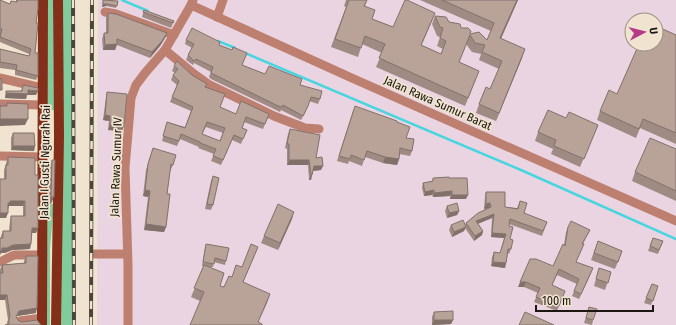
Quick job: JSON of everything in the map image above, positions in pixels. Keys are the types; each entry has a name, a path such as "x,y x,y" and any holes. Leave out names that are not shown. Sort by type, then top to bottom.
{"main road":[{"name":"Jalan I Gusti Ngurah Rai","path":"42,321 43,0"},
{"name":"Jalan I Gusti Ngurah Rai","path":"56,325 58,0"}],"street":[{"path":"217,17 223,0"},
{"name":"Jalan Rawa Sumur Barat","path":"192,2 217,17 676,221"},
{"name":"Jalan Rawa Sumur IV","path":"128,325 125,168 131,98 136,85 165,50 192,2"},
{"path":"106,12 116,14 174,35"},
{"path":"165,50 203,82 274,116 305,128 319,129"},
{"path":"0,78 42,88"},
{"path":"0,104 42,104"},
{"path":"0,156 42,157"},
{"path":"0,262 14,254 42,254"},
{"path":"94,254 127,254"},
{"path":"20,321 42,321"}],"shaded area":[{"path":"98,0 676,0 676,325 97,325"}],"green space":[{"path":"43,0 53,0 54,110 42,110"},
{"path":"58,0 73,0 74,325 56,325"},
{"path":"54,204 50,248 50,325 43,325 42,205"}],"building":[{"path":"0,0 10,4 11,1 17,2 17,0 38,0 36,23 38,23 35,53 38,53 38,76 16,70 17,65 0,62 0,49 29,56 31,49 0,37 2,29 0,29"},
{"path":"103,0 118,1 117,6 103,4"},
{"path":"349,0 367,0 364,6 375,10 372,19 393,27 405,0 435,13 421,45 441,54 446,41 440,38 443,28 440,27 435,16 446,17 449,22 460,24 461,28 468,28 471,31 470,34 479,32 487,40 494,23 442,0 517,0 500,38 525,49 499,113 479,104 486,87 490,89 502,61 482,52 485,45 475,43 470,35 459,62 479,71 468,98 379,58 385,44 365,36 361,48 335,39"},
{"path":"144,10 174,21 173,23 143,12"},
{"path":"108,13 116,14 167,33 152,52 117,39 117,44 105,45 104,33 108,33"},
{"path":"192,28 220,42 219,45 232,50 233,47 247,53 242,65 265,74 269,66 302,79 300,85 322,91 320,99 311,97 303,116 283,105 282,107 278,106 211,73 213,67 196,59 194,61 188,55 194,44 186,40"},
{"path":"664,30 676,35 676,133 643,119 639,129 600,111 609,90 617,94 635,52 664,52"},
{"path":"177,61 192,75 207,84 205,87 225,94 220,107 236,114 241,101 269,114 265,124 246,117 242,128 247,130 243,139 234,135 223,160 213,156 216,149 181,134 179,141 163,136 167,122 185,128 193,107 172,97 179,81 173,75 178,69 174,66","holes":["207,122 225,128 220,141 202,134"]},
{"path":"0,78 2,80 2,90 0,90"},
{"path":"23,85 38,88 38,91 28,90 28,94 6,93 6,91 22,91"},
{"path":"107,92 127,94 124,126 110,125 110,116 105,115"},
{"path":"7,103 28,104 28,119 0,119 0,106 7,106"},
{"path":"355,106 410,127 406,138 414,139 412,151 400,148 399,159 385,157 367,151 364,160 351,155 350,159 339,156"},
{"path":"548,110 566,118 569,112 598,125 584,159 554,146 556,140 538,132"},
{"path":"290,129 320,135 316,158 322,157 323,166 314,166 312,175 309,160 289,160 289,144 287,144"},
{"path":"13,133 34,133 35,146 13,146"},
{"path":"650,138 676,149 676,191 635,172"},
{"path":"153,148 176,155 173,165 171,164 167,194 170,194 166,227 146,224 150,191 145,190 148,164"},
{"path":"8,157 35,158 35,175 38,175 38,228 32,228 31,244 13,245 7,248 2,248 0,251 0,238 3,238 3,231 11,231 11,216 25,216 25,201 10,201 10,203 8,203 8,213 0,213 0,179 6,179 6,165 8,165"},
{"path":"52,160 55,160 54,197 51,197"},
{"path":"213,176 219,178 213,205 207,204"},
{"path":"433,178 467,178 468,195 452,195 452,191 434,193 434,190 425,192 423,183 433,181"},
{"path":"486,192 505,192 505,207 518,209 520,201 527,203 524,213 547,222 543,231 510,219 509,226 513,227 510,239 513,240 511,249 508,249 506,263 493,262 494,252 500,253 506,234 492,233 494,214 476,221 483,231 475,236 466,223 478,213 491,207 490,203 486,204"},
{"path":"457,203 459,211 449,213 447,206"},
{"path":"278,204 294,212 280,243 264,236"},
{"path":"463,220 466,227 454,232 451,225"},
{"path":"571,221 590,230 582,244 584,244 576,262 593,268 581,294 574,291 579,279 559,269 552,285 565,291 559,306 536,297 540,288 526,282 520,282 530,259 536,259 553,266 563,244 565,246 568,227"},
{"path":"653,238 663,241 659,250 650,246"},
{"path":"598,241 622,251 618,262 594,253"},
{"path":"206,244 229,248 226,261 215,258 214,264 203,262"},
{"path":"251,244 258,247 243,282 270,294 258,322 262,325 190,325 204,292 194,288 204,265 224,273 220,286 224,287 229,276 232,277 236,265 242,267"},
{"path":"26,256 38,256 37,308 19,311 16,317 22,322 37,320 41,325 5,325 9,324 10,317 7,295 0,295 0,273 3,273 2,265 26,263"},
{"path":"599,268 611,272 608,283 596,279"},
{"path":"652,284 658,286 653,301 646,298"},
{"path":"589,307 597,309 593,320 586,318"},
{"path":"453,311 453,320 434,320 434,312"},
{"path":"525,312 554,325 519,325"}],"waterway":[{"path":"122,0 148,11"},
{"path":"218,41 235,48"},
{"path":"245,53 521,170 676,239"}],"railway":[{"path":"73,0 74,325"},
{"path":"91,325 92,0"}]}
